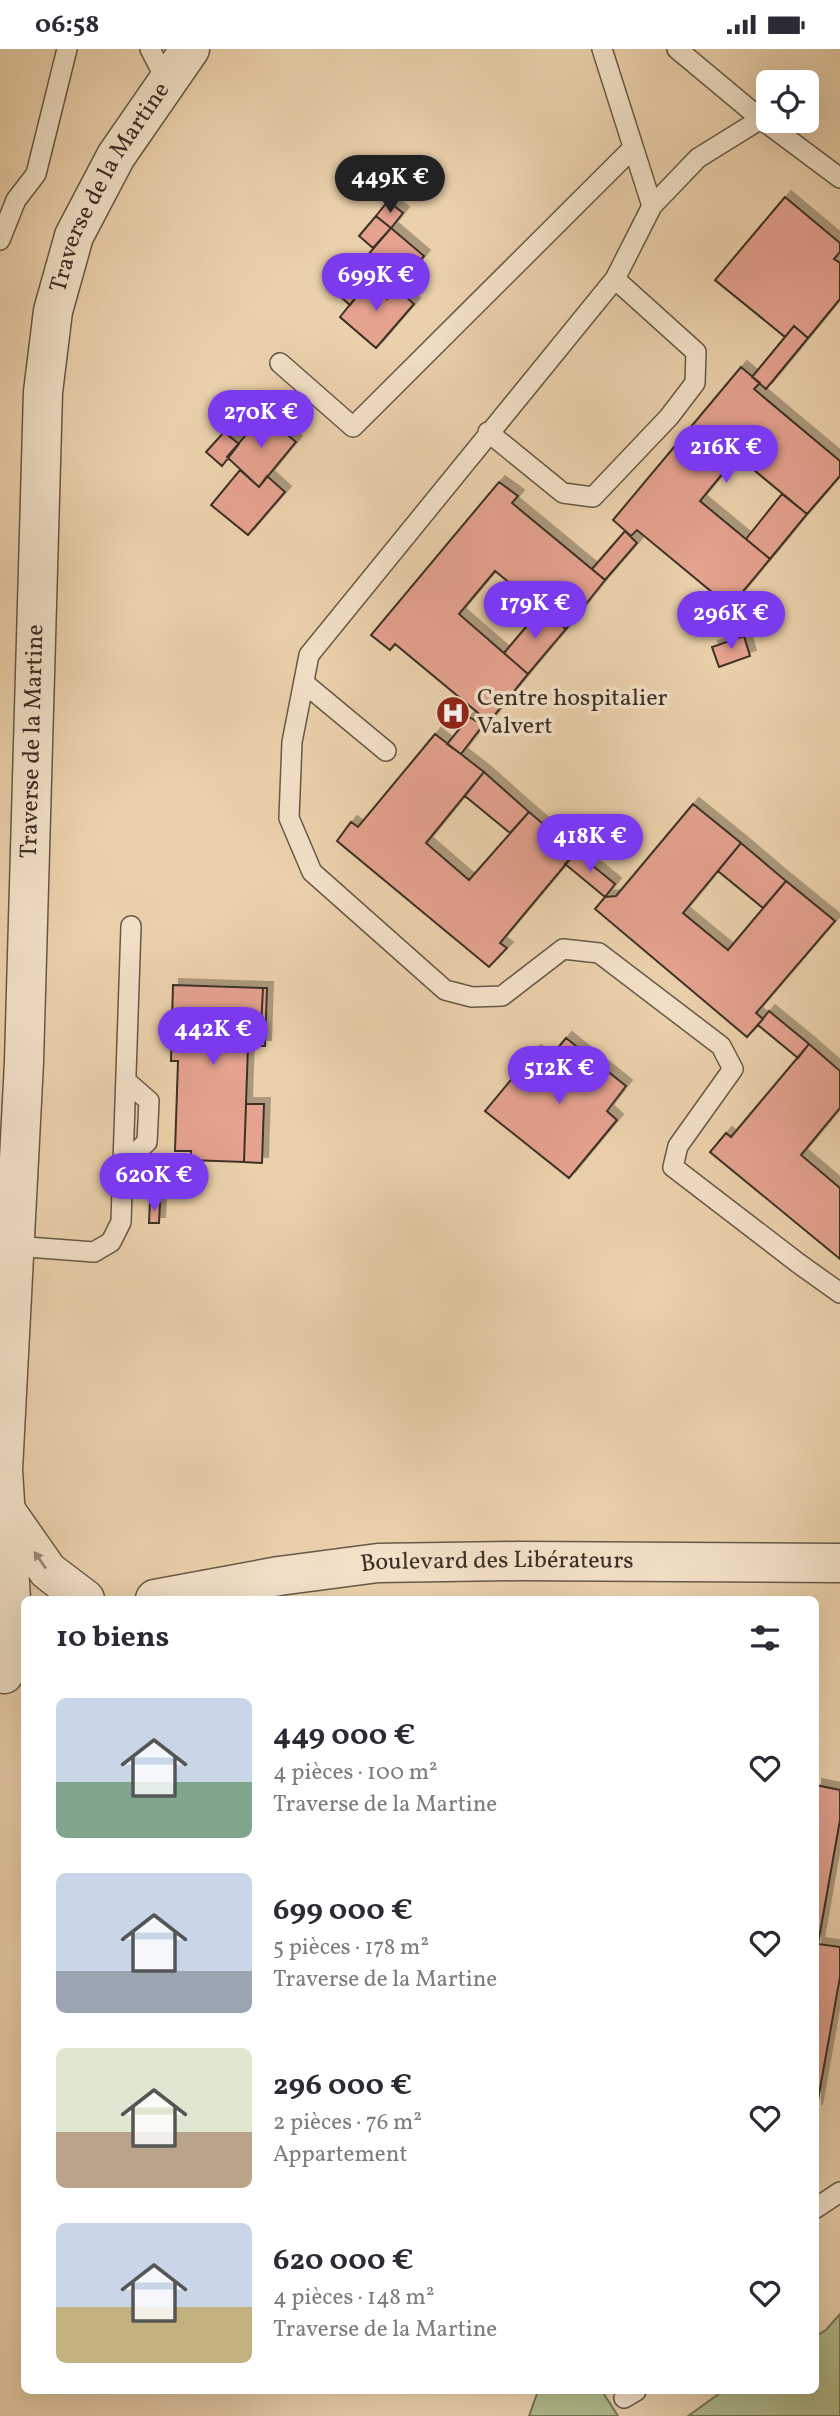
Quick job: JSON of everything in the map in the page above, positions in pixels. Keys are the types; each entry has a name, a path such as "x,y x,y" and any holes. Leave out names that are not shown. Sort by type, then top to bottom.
{"street":[{"name":"Traverse de la Martine","path":"10,1671 11,1599 3,1470 24,1062 43,392 53,311 74,236 116,156 190,49"},
{"path":"6,1511 48,1571 81,1596"},
{"name":"Boulevard des Libérateurs","path":"171,1596 279,1576 378,1563 840,1563"}],"lane":[{"path":"0,240 16,200 36,174 67,49"},
{"path":"150,49 167,82"},
{"path":"602,49 652,206"},
{"path":"677,49 756,115"},
{"path":"756,122 698,158 652,206 615,279 309,655 292,742 289,818 312,872 445,990 472,997 502,996 563,949 599,953 721,1046 733,1069 678,1146 673,1167 840,1293"},
{"path":"780,133 840,178"},
{"path":"280,363 354,427 633,148"},
{"path":"488,432 563,493 593,497 669,417 695,383 696,352 615,279"},
{"path":"304,683 386,751"},
{"path":"14,1246 94,1252 111,1242 121,1222 123,1164 147,1142 149,1101 126,1081 131,926"},
{"path":"819,2206 839,2189"}],"green space":[{"path":"840,2314 840,2416 688,2416 719,2394 819,2394 819,2334"},
{"path":"537,2394 604,2394 618,2416 529,2416"}],"building":[{"path":"785,197 840,243 840,252 834,259 840,263 840,299 808,338 794,326 785,337 715,280"},
{"path":"388,201 403,213 391,228 376,216"},
{"path":"376,216 391,228 373,248 359,236"},
{"path":"391,228 424,256 387,299 355,270"},
{"path":"355,270 368,282 350,305 335,292"},
{"path":"368,282 387,299 397,289 414,304 376,348 340,317"},
{"path":"794,326 808,338 766,389 752,377"},
{"path":"741,367 760,383 754,389 840,461 840,476 807,514 737,456 700,501 770,559 730,607 637,530 631,536 613,520"},
{"path":"263,415 296,442 259,487 227,457"},
{"path":"224,432 239,444 222,466 206,452"},
{"path":"240,470 259,487 267,476 285,492 248,535 211,505"},
{"path":"499,482 518,496 512,503 605,580 566,629 495,571 459,614 528,674 489,722 395,644 390,650 371,635"},
{"path":"782,494 807,514 770,559 746,539"},
{"path":"625,531 637,543 605,580 592,569"},
{"path":"541,609 566,629 528,674 504,653"},
{"path":"744,636 750,656 719,667 712,647"},
{"path":"469,717 483,725 461,754 447,744"},
{"path":"435,734 484,772 426,843 469,880 529,812 576,852 500,943 507,948 489,967 337,841 351,822 358,827"},
{"path":"484,772 529,812 510,833 465,796"},
{"path":"693,804 741,843 683,913 728,950 786,881 835,921 756,1013 763,1019 747,1037 595,909 605,897 616,896"},
{"path":"741,843 786,881 763,908 718,871"},
{"path":"576,852 615,884 605,897 565,864"},
{"path":"173,985 263,988 260,1046 248,1046 244,1162 190,1160 191,1151 175,1151 178,1061 171,1061"},
{"path":"263,988 267,988 265,1046 260,1046"},
{"path":"769,1011 809,1044 798,1058 758,1025"},
{"path":"566,1038 626,1086 607,1111 617,1120 569,1178 485,1111 535,1051 547,1061"},
{"path":"809,1044 840,1071 840,1108 801,1155 840,1188 840,1259 710,1152 726,1133 731,1137"},
{"path":"246,1104 264,1104 262,1163 244,1162"},
{"path":"150,1202 160,1203 159,1223 149,1223"},
{"path":"819,1786 840,1790 840,1820 819,1938"},
{"path":"819,1944 840,1947 840,1977 819,2094"}],"place":[{"name":"Centre hospitalier Valvert","path":"453,713"}]}
